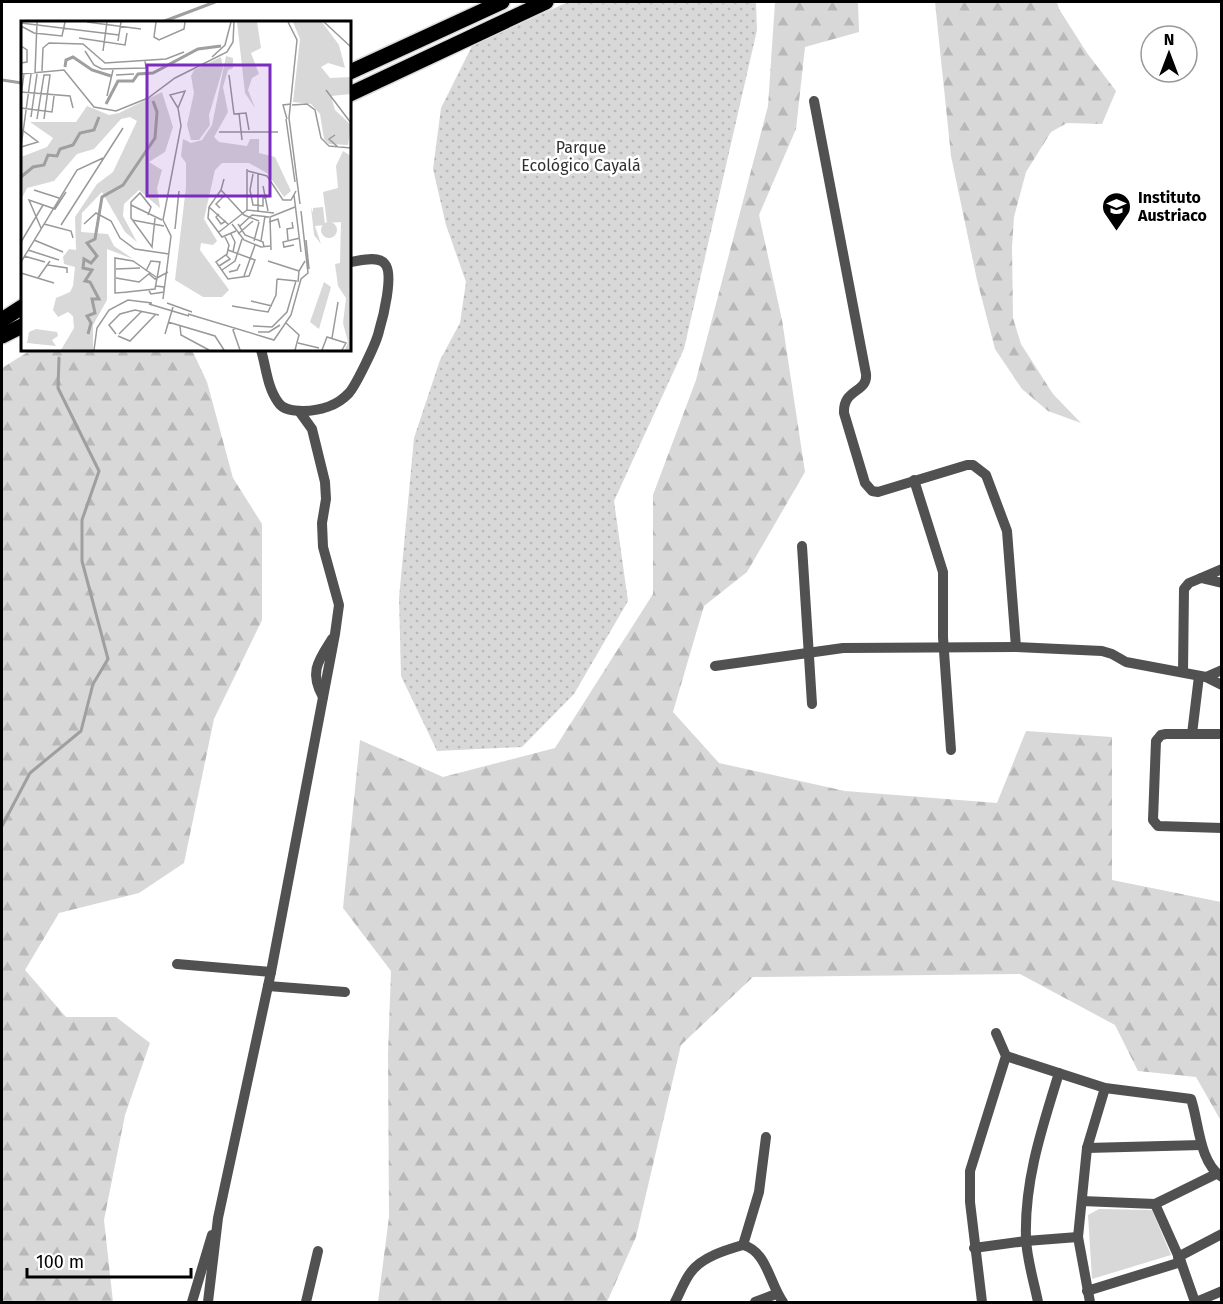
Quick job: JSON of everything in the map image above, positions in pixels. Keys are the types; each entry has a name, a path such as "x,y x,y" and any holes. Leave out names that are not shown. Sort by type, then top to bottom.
{"main road":[{"path":"351,72 502,2"},
{"path":"351,94 546,2"},
{"path":"2,320 21,308"},
{"path":"2,336 21,326"}],"street":[{"path":"814,101 866,380 845,399 844,413 868,488 878,492 967,465 973,465 986,475 1007,531 1016,646"},
{"path":"312,429 326,408 350,392 379,333 390,277 385,263 374,259 351,262"},
{"path":"261,351 270,386 278,403 286,409 299,411 326,408"},
{"path":"208,1302 218,1218 271,972 323,697 316,684 317,668 319,659 335,634 339,605 323,547 325,482 312,429 299,411"},
{"path":"914,480 943,572 944,646 951,750"},
{"path":"802,546 812,704"},
{"path":"1183,672 1184,589 1189,583 1221,569"},
{"path":"1200,578 1221,583"},
{"path":"715,666 843,648 1016,646 1102,651 1126,662 1202,676 1221,684"},
{"path":"1202,676 1221,670"},
{"path":"1192,734 1202,676"},
{"path":"1221,734 1166,734 1156,741 1153,820 1158,826 1221,828"},
{"path":"177,964 271,972"},
{"path":"268,986 345,992"},
{"path":"982,1302 969,1202 970,1171 1006,1056 996,1032"},
{"path":"1006,1056 1105,1088 1191,1099 1201,1145 1219,1176 1155,1204 1082,1201"},
{"path":"1038,1302 1026,1240 1032,1165 1059,1073"},
{"path":"1105,1088 1088,1148 1078,1237 1088,1297 1180,1259 1221,1234"},
{"path":"743,1245 759,1192 765,1137"},
{"path":"1088,1148 1201,1145"},
{"path":"1155,1204 1180,1259 1196,1302 1221,1291"},
{"path":"192,1302 218,1218"},
{"path":"974,1248 1026,1240 1078,1237"},
{"path":"675,1302 690,1272 696,1266 726,1250 743,1245 756,1251 780,1298 755,1302"},
{"path":"306,1302 318,1251"}],"green space":[{"name":"Parque Ecológico Cayalá","path":"568,2 756,2 757,30 684,349 614,501 628,601 574,694 522,747 437,751 401,676 399,598 414,438 440,360 460,323 466,282 446,225 433,169 441,108 472,46"},
{"path":"775,2 858,2 859,32 805,47 796,129 759,215 782,320 805,472 747,572 704,606 673,712 719,763 845,791 997,803 1026,731 1112,737 1112,880 1221,902 1221,1121 1196,1077 1138,1071 1115,1025 1020,974 753,977 681,1045 636,1237 607,1302 378,1302 389,1217 388,1054 391,971 343,908 360,740 443,777 555,748 653,594 653,495 696,380 768,106"},
{"path":"935,2 1057,2 1059,9 1087,53 1116,91 1102,124 1067,123 1051,132 1026,172 1014,217 1013,318 1021,344 1053,394 1081,423 1048,411 1022,389 995,349 977,280 951,156"},
{"path":"29,351 192,351 207,382 233,478 262,524 262,620 214,719 184,863 139,893 59,913 25,970 66,1017 116,1017 150,1043 125,1115 104,1220 113,1302 2,1302 2,368"},
{"path":"1099,1209 1152,1210 1171,1255 1092,1279 1088,1215"}],"waterway":[{"path":"165,21 215,2"},
{"path":"2,80 21,83"},
{"path":"2,826 30,773 81,731 93,684 108,659 82,561 82,520 99,471 58,388 59,358"}],"place":[{"name":"Instituto Austriaco","path":"1117,232"}]}
